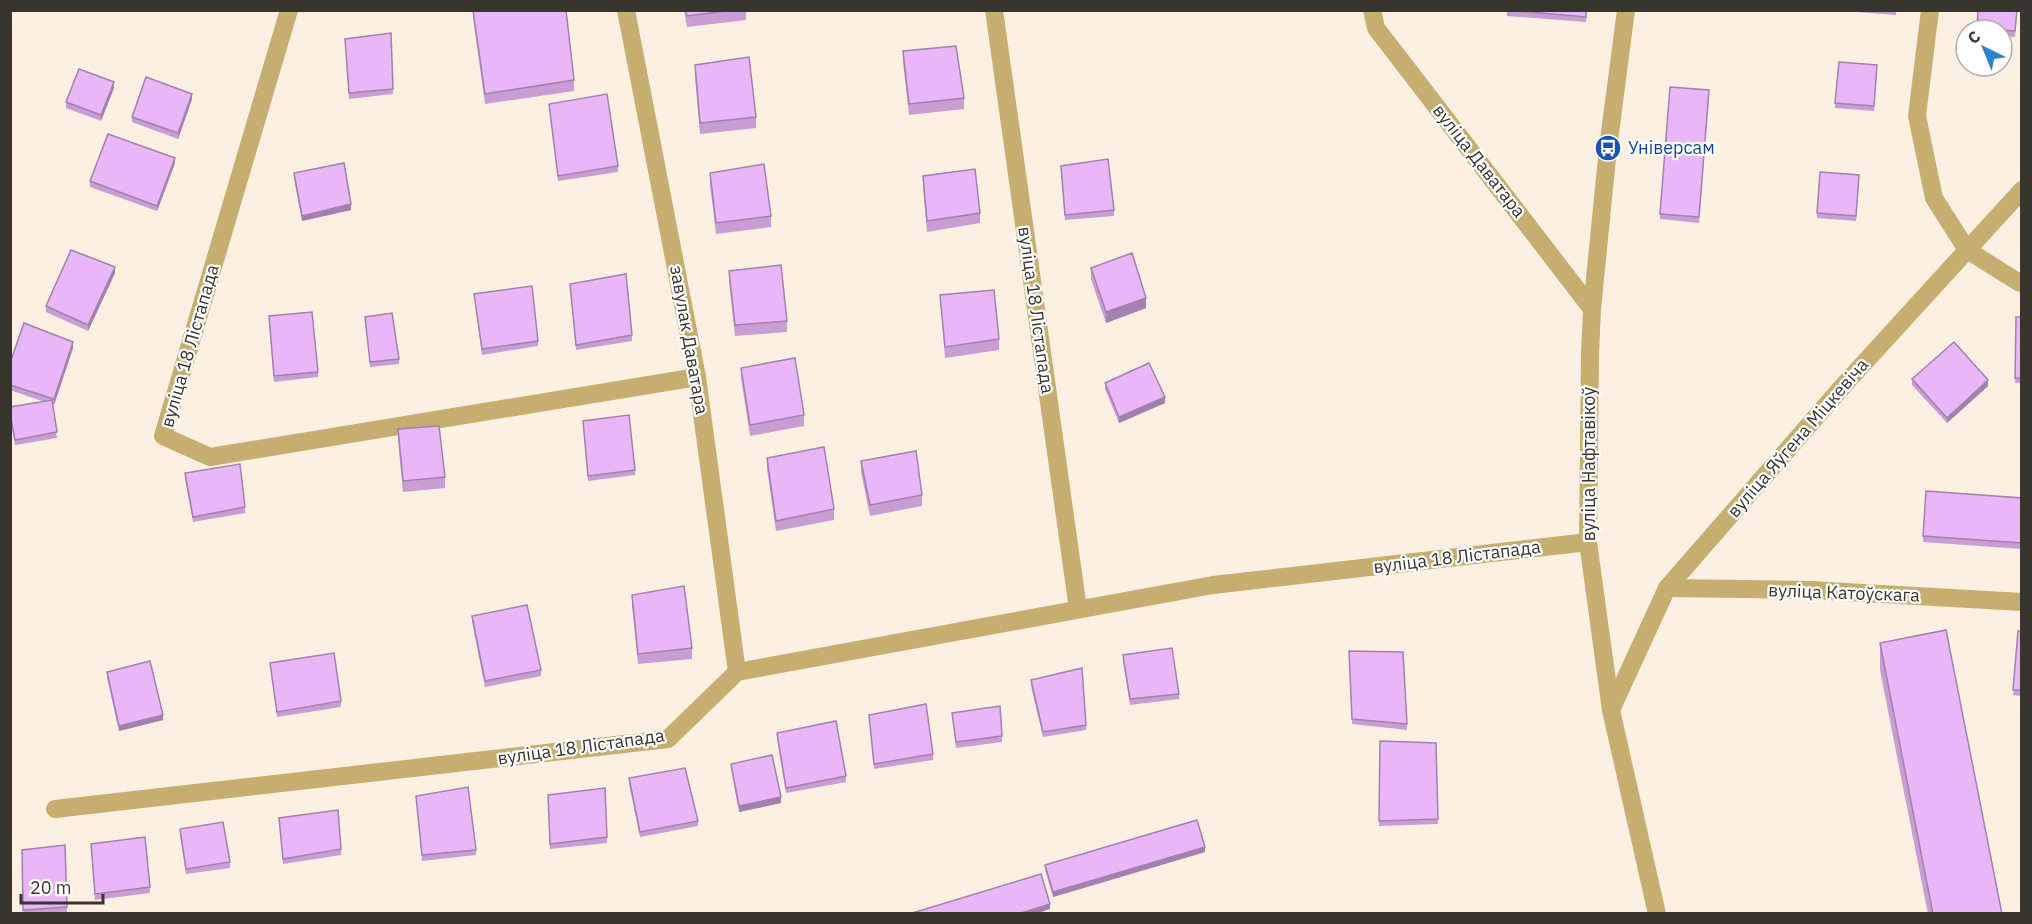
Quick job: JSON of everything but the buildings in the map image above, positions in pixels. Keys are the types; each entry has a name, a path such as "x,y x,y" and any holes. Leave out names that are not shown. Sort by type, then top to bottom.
{"street":[{"name":"вуліца 18 Лістапада","path":"289,10 163,436 210,457 697,377"},
{"name":"завулак Даватара","path":"626,10 697,377 737,672"},
{"name":"вуліца 18 Лістапада","path":"994,10 1078,609"},
{"name":"вуліца Даватара","path":"1372,10 1376,28 1592,309"},
{"name":"вуліца Нафтавікоў","path":"1626,10 1608,148 1592,309 1588,542 1611,710 1657,914"},
{"path":"1930,10 1917,116 1934,198 1968,250 2022,283"},
{"name":"вуліца Яўгена Міцкевіча","path":"1611,710 1666,588 1843,386 2022,190"},
{"name":"вуліца 18 Лістапада","path":"55,809 668,739 737,672 1213,585 1588,542"},
{"name":"вуліца Катоўскага","path":"1666,588 1811,590 2022,602"}],"place":[{"name":"Універсам","path":"1608,148"}]}
